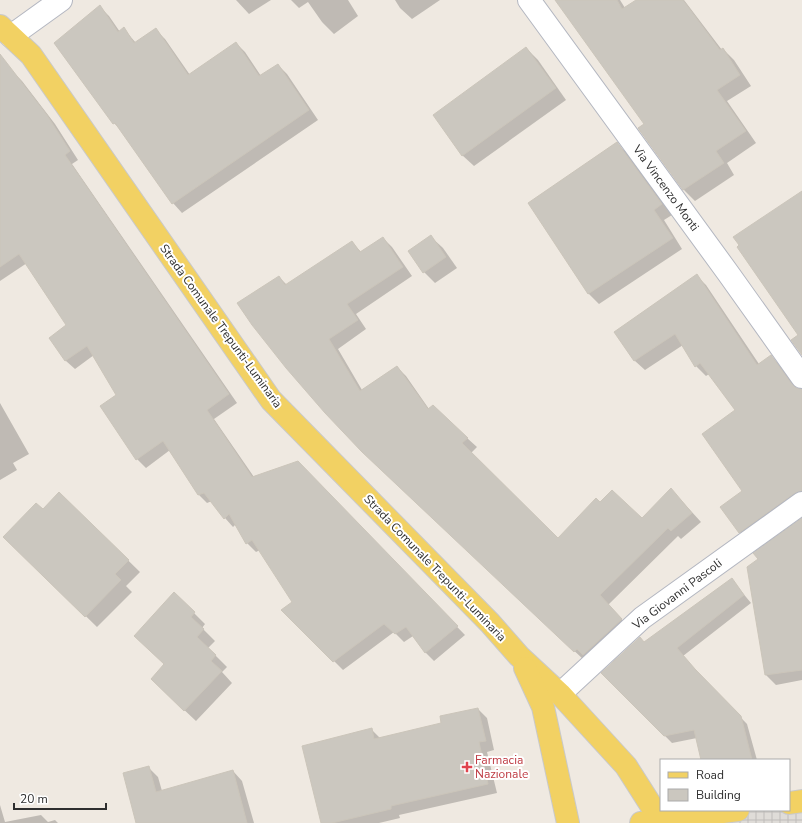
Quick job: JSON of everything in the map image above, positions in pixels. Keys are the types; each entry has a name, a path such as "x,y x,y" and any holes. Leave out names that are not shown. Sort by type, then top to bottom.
{"main road":[{"name":"Strada Comunale Trepunti-Luminaria","path":"5,31 31,55 271,400 490,623 519,656"},
{"path":"519,656 560,694 626,766 651,822 731,811"},
{"path":"519,656 543,707 568,823"},
{"path":"790,803 802,801"}],"street":[{"path":"5,31 61,0"},
{"name":"Via Vincenzo Monti","path":"528,0 728,273 802,377"},
{"name":"Via Giovanni Pascoli","path":"560,694 642,618 802,503"}],"shaded area":[{"path":"802,801 802,823 725,823 725,812 790,811 790,809"}],"building":[{"path":"555,0 617,0 622,9 636,0 683,0 720,50 723,48 740,75 717,90 746,131 716,151 724,163 683,190 638,128 644,124"},
{"path":"100,5 118,32 124,27 134,43 156,28 188,75 236,42 259,76 278,64 309,110 172,204 115,123 113,124 54,43"},
{"path":"526,47 556,88 462,156 433,115"},
{"path":"0,54 47,115 70,151 65,155 229,394 207,410 252,477 298,461 458,626 425,653 406,627 395,634 384,624 333,662 281,610 292,602 252,540 246,544 229,514 224,519 204,493 198,495 163,441 136,460 100,406 116,395 87,346 65,361 49,338 66,325 19,254 0,267"},
{"path":"617,142 662,204 654,210 673,238 588,294 528,203"},
{"path":"802,191 802,355 791,340 798,335 737,247 739,245 733,237"},
{"path":"431,235 446,257 423,273 408,251"},
{"path":"383,237 403,267 347,304 358,320 329,339 360,391 397,366 428,409 433,405 468,438 462,443 558,538 596,498 600,502 612,490 642,518 671,488 692,513 671,531 668,528 600,595 622,619 583,655 577,649 574,652 362,452 325,413 286,368 252,325 237,303 279,276 285,285 352,241 360,252"},
{"path":"697,274 757,365 771,355 792,384 796,388 802,389 802,491 795,493 739,533 720,507 742,491 702,434 735,410 700,363 695,367 675,334 634,361 614,332"},
{"path":"59,492 129,560 115,574 121,580 85,617 3,537 36,503 43,509"},
{"path":"802,518 802,670 765,675 747,567 758,559 753,553"},
{"path":"732,578 744,595 677,648 695,669 741,716 752,759 701,759 694,730 664,736 601,673 640,637 644,642"},
{"path":"174,592 195,612 191,617 204,629 197,637 216,655 211,661 222,671 184,711 151,679 164,664 134,636"},
{"path":"478,708 486,741 479,742 488,784 391,806 391,809 332,823 321,823 302,746 372,728 374,739 441,723 440,716"},
{"path":"149,766 156,792 233,770 247,823 136,823 123,773"}],"place":[{"name":"Farmacia Nazionale","path":"467,767"}]}
